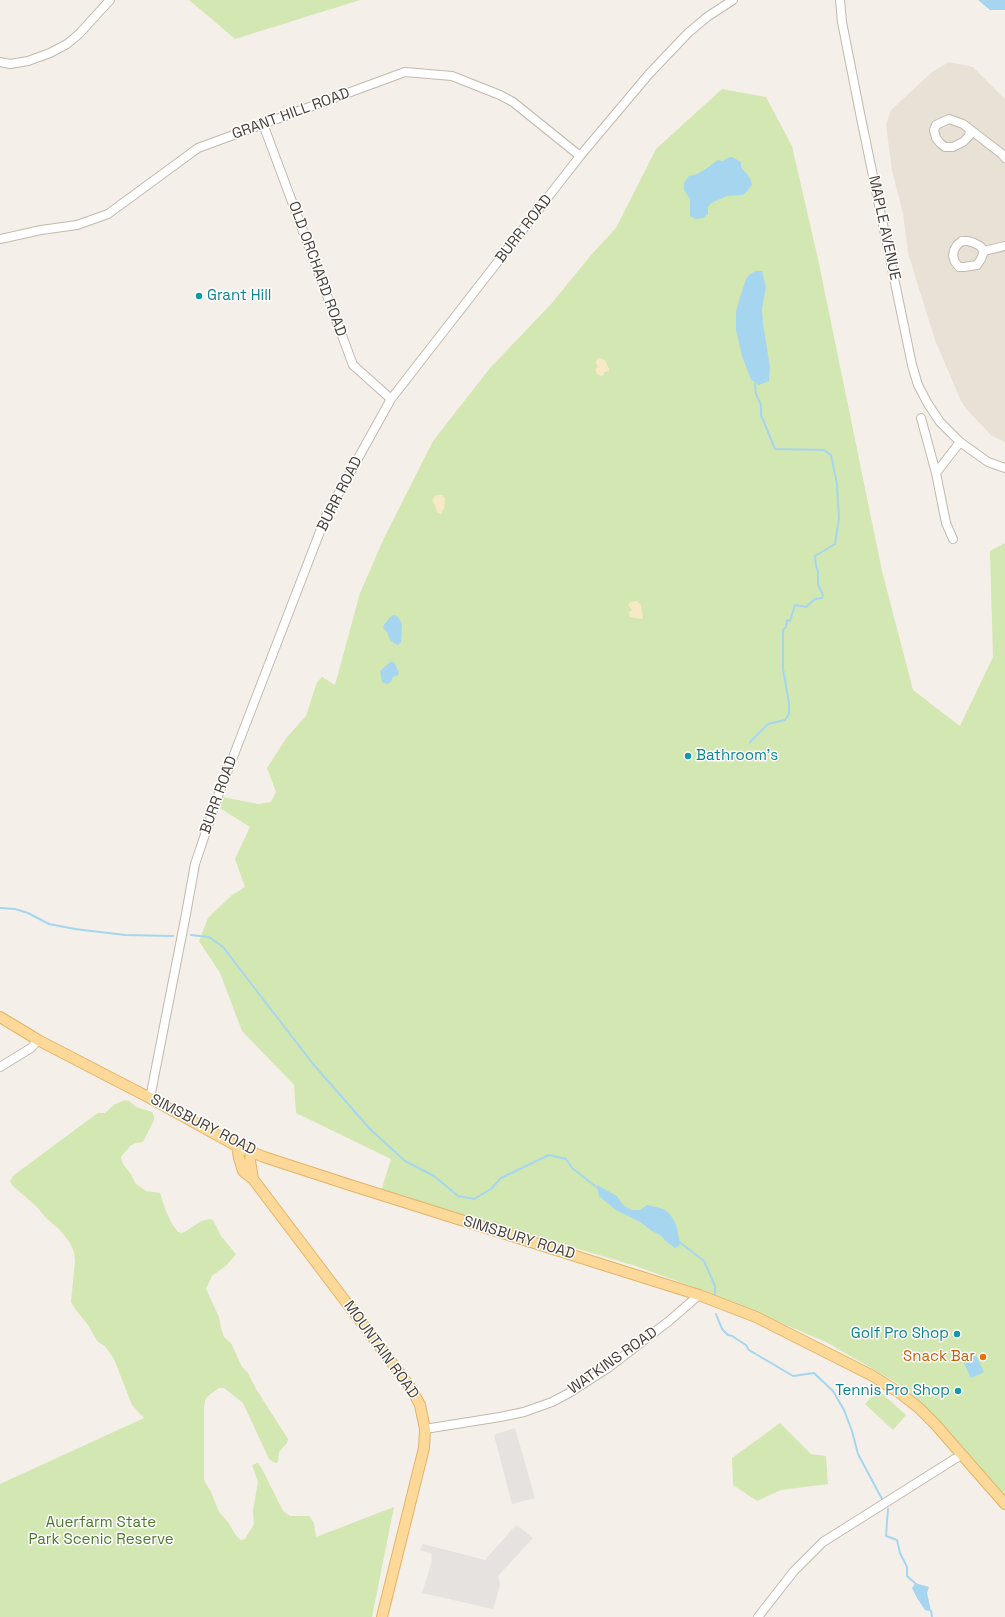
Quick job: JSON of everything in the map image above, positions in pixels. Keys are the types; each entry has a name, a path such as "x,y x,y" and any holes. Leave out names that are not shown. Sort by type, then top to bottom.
{"main road":[{"name":"SIMSBURY ROAD","path":"0,1017 38,1040 150,1098 237,1146 350,1185 699,1295 756,1317 900,1392 935,1424 1005,1504"},
{"name":"MOUNTAIN ROAD","path":"237,1146 239,1158 244,1171 253,1179 411,1388 420,1405 425,1429 421,1462 382,1617"},
{"name":"MOUNTAIN ROAD","path":"251,1151 250,1161 253,1179"}],"street":[{"path":"0,62 10,64 28,61 50,53 67,44 79,34 110,0"},
{"name":"MAPLE AVENUE","path":"840,0 842,22 860,113 912,365 918,385 940,422 960,442 988,462 1005,468"},
{"name":"BURR ROAD","path":"150,1098 195,864 205,831 326,516 391,399 580,156 649,74 688,33 729,1"},
{"name":"GRANT HILL ROAD","path":"0,239 41,230 77,225 108,214 198,148 405,72 452,76 500,95 513,102 580,156"},
{"name":"OLD ORCHARD ROAD","path":"263,124 353,365 391,399"},
{"path":"970,130 1005,158"},
{"path":"984,251 1005,246"},
{"path":"922,418 936,473 946,522 953,539"},
{"path":"936,473 960,442"},
{"path":"0,1067 28,1050 38,1040"},
{"name":"WATKINS ROAD","path":"425,1429 524,1412 552,1402 608,1368 669,1321 699,1295"},
{"path":"758,1617 794,1571 823,1542 961,1455"}],"shaded area":[{"path":"949,62 973,67 1005,99 1005,442 992,436 970,413 961,401 935,340 908,253 903,213 892,171 886,124 891,110 932,72"},
{"path":"515,1428 535,1498 512,1504 494,1435"},
{"path":"516,1525 533,1538 498,1576 500,1585 493,1609 422,1593 431,1564 432,1554 420,1550 423,1544 485,1560"}],"green space":[{"path":"189,0 360,0 235,39"},
{"path":"722,89 766,97 792,146 818,259 882,571 913,690 960,726 993,657 990,551 1005,543 1005,1496 960,1444 910,1392 826,1342 715,1295 636,1266 381,1191 391,1159 296,1113 294,1085 242,1031 220,973 199,941 208,918 232,895 245,887 235,859 250,827 215,805 218,796 258,804 271,802 276,792 267,768 287,737 306,716 317,682 322,677 335,685 360,593 385,536 433,441 490,368 552,303 591,255 616,228 656,149"},
{"name":"Auerfarm State Park Scenic Reserve","path":"125,1100 129,1101 136,1107 152,1112 154,1116 154,1120 143,1142 130,1146 121,1157 123,1164 136,1184 146,1191 160,1193 172,1224 178,1232 182,1233 201,1221 209,1219 213,1220 221,1236 236,1254 227,1265 212,1276 206,1289 219,1317 224,1337 231,1343 242,1367 248,1373 256,1389 288,1439 287,1443 279,1452 277,1463 275,1463 269,1459 243,1403 224,1388 219,1388 208,1396 205,1400 204,1408 204,1480 211,1492 219,1512 228,1522 237,1537 241,1540 245,1539 254,1524 253,1510 258,1482 252,1465 258,1463 283,1511 290,1516 309,1516 314,1523 316,1537 394,1507 372,1617 0,1617 0,1484 144,1418 132,1405 114,1359 105,1346 97,1341 88,1325 71,1302 75,1261 74,1252 70,1243 60,1230 12,1185 10,1181 14,1175 98,1113 105,1113 115,1104"},
{"path":"878,1390 906,1415 893,1430 865,1404"},
{"path":"780,1423 811,1454 826,1456 828,1484 781,1490 757,1501 733,1485 732,1458"}],"sand":[{"path":"599,358 605,360 609,369 609,371 604,372 604,375 601,376 597,374 595,369 598,367 596,361"},
{"path":"436,495 442,495 445,498 444,508 441,514 437,512 432,500"},
{"path":"637,601 641,605 643,619 630,617 629,612 632,610 628,605 630,602"}],"water":[{"path":"978,0 1005,0 1005,10 990,10"},
{"path":"732,157 741,162 741,167 750,178 752,185 743,195 727,196 711,203 708,207 708,214 703,218 696,219 690,216 690,199 684,190 684,183 689,176 697,174 718,160 723,161"},
{"path":"756,271 762,271 766,287 762,309 770,367 769,381 759,385 751,380 742,356 736,330 736,312 746,279 750,274"},
{"path":"394,615 398,617 402,624 401,642 398,645 390,640 387,632 383,628 390,617"},
{"path":"390,662 394,662 399,673 393,677 391,682 387,684 382,682 380,671"},
{"path":"597,1185 617,1196 623,1205 632,1210 640,1210 647,1205 664,1209 670,1214 676,1224 680,1243 679,1246 675,1248 660,1235 640,1222 616,1210 599,1196"},
{"path":"974,1351 984,1372 971,1378 961,1357"},
{"path":"915,1583 929,1587 927,1593 931,1611 925,1610 917,1598 912,1588"}],"waterway":[{"path":"750,742 768,724 785,720 789,714 789,703 783,669 783,630 786,627 787,620 790,621 795,605 806,607 815,599 822,598 823,595 818,584 818,571 815,556 835,544 839,518 837,484 831,455 824,450 775,449 761,415 761,405 756,394 755,384"},
{"path":"0,908 15,909 28,913 49,924 75,929 125,935 173,936"},
{"path":"191,935 209,937 223,947 313,1064 370,1129 405,1161 434,1176 458,1196 474,1199 491,1189 501,1178 549,1155 566,1159 572,1168 600,1190"},
{"path":"678,1241 704,1261 715,1286 715,1295"},
{"path":"716,1314 722,1329 728,1335 746,1345 749,1350 793,1376 814,1373 833,1391 844,1410 852,1431 858,1454 882,1499"},
{"path":"888,1509 886,1536 897,1540 900,1553 907,1567 907,1576 916,1584"},
{"path":"931,1611 932,1617"}],"place":[{"name":"Grant Hill","path":"199,296"},
{"name":"Bathroom's","path":"688,756"},
{"name":"Golf Pro Shop","path":"957,1334"},
{"name":"Snack Bar","path":"983,1357"},
{"name":"Tennis Pro Shop","path":"958,1391"}]}
